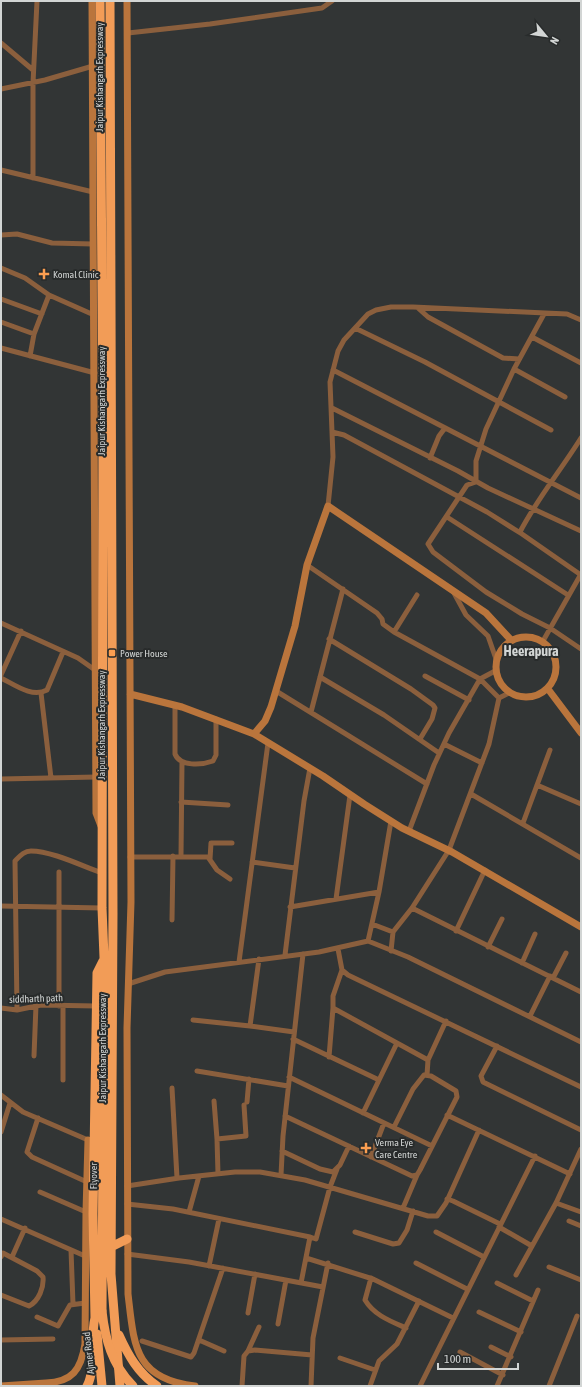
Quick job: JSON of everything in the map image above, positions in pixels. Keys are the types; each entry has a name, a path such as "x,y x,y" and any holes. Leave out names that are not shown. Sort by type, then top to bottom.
{"highway":[{"name":"Jaipur Kishangarh Expressway","path":"100,1 103,441 102,908 104,957"},
{"name":"Jaipur Kishangarh Expressway","path":"110,1 114,913 111,1274 116,1328"},
{"path":"87,1386 92,1366 92,1331 95,1318 92,1142 97,973 104,957"},
{"name":"Flyover","path":"104,957 102,1311 104,1331 112,1357 126,1379 133,1386"},
{"path":"111,1247 127,1239"},
{"name":"Ajmer Road","path":"95,1318 102,1386"},
{"path":"116,1328 120,1386"},
{"path":"116,1328 132,1361 145,1377 157,1386"}],"street":[{"path":"33,178 33,70 37,1"},
{"path":"92,1 96,813 102,828"},
{"path":"127,1 128,34 126,112 131,902 128,984 128,1294 134,1337 145,1364 167,1381 196,1386"},
{"path":"128,34 322,8 332,1"},
{"path":"1,43 33,70"},
{"path":"1,89 33,84 93,66"},
{"path":"1,170 93,192"},
{"path":"1,235 17,234 52,243 93,244"},
{"path":"1,268 25,278 49,295 94,315"},
{"path":"30,356 34,334 49,295"},
{"path":"1,299 42,314"},
{"path":"254,734 265,721 276,691 294,626 307,565 328,506 333,457 330,382 338,351 344,340 368,314 376,310 391,307 567,314 581,319"},
{"path":"418,308 428,317 503,358 519,359"},
{"path":"476,482 476,461 498,402 519,359 544,314"},
{"path":"1,322 34,334"},
{"path":"355,328 425,362 551,430"},
{"path":"532,337 581,363"},
{"path":"1,348 95,373"},
{"path":"514,369 565,397"},
{"path":"333,370 581,498"},
{"path":"332,408 458,471 476,482 581,531"},
{"path":"430,458 444,428"},
{"path":"332,432 344,435 461,496 520,532 581,574 543,641"},
{"path":"520,532 532,508 552,483 581,438"},
{"path":"476,482 467,485 428,544 433,552 486,592 522,614 550,628 581,649"},
{"path":"328,506 454,593 486,613 511,640"},
{"path":"447,517 568,595"},
{"path":"307,565 377,613 382,619 383,624 394,632 480,678 499,698"},
{"path":"311,712 342,589"},
{"path":"454,593 466,615 488,636 496,659"},
{"path":"394,632 416,595"},
{"path":"1,623 78,658 95,670"},
{"path":"21,632 1,677 35,694 42,693 47,690 64,652"},
{"path":"521,637 533,637 543,641 551,649 556,659 556,670 553,682 548,689 533,697 521,698 509,693 500,684 495,671 496,659 501,649 511,640 521,637"},
{"path":"329,639 411,689 433,705 435,713 420,739"},
{"path":"410,831 439,753 480,678 495,671"},
{"path":"425,676 468,700"},
{"path":"320,678 378,711 439,753"},
{"path":"548,689 581,733"},
{"path":"276,691 427,784"},
{"path":"42,693 51,778"},
{"path":"499,698 509,693"},
{"path":"130,694 175,705 254,734 310,768 391,821 486,870 581,927"},
{"path":"391,951 394,932 412,908 449,850 482,763 499,698"},
{"path":"175,705 175,754 182,762 207,764 213,761 216,755 216,719"},
{"path":"239,962 268,743"},
{"path":"444,744 482,763"},
{"path":"523,823 550,750"},
{"path":"181,856 182,762"},
{"path":"285,955 295,868 310,768"},
{"path":"1,779 96,777"},
{"path":"537,785 581,804"},
{"path":"471,794 581,858"},
{"path":"336,899 350,795"},
{"path":"181,802 228,805"},
{"path":"368,942 379,892 391,821"},
{"path":"230,879 217,870 210,859 211,843 232,843"},
{"path":"17,1010 16,861 24,852 30,851 51,855 102,873"},
{"path":"172,920 173,856"},
{"path":"130,857 202,856 210,859"},
{"path":"252,862 295,868"},
{"path":"456,931 486,870"},
{"path":"59,872 58,908 63,1080"},
{"path":"290,907 379,892"},
{"path":"1,906 102,908"},
{"path":"412,908 581,992"},
{"path":"488,947 502,919"},
{"path":"372,924 394,932"},
{"path":"522,963 535,934"},
{"path":"128,984 165,972 338,949 368,942 408,957 581,1042"},
{"path":"329,1057 333,996 342,970 338,949"},
{"path":"530,1016 566,953"},
{"path":"281,1175 285,1116 303,954"},
{"path":"250,1026 259,959"},
{"path":"342,970 348,975 581,1087"},
{"path":"34,1056 36,1005"},
{"name":"siddharth path","path":"1,1008 17,1010 36,1005 96,1006"},
{"path":"333,1008 428,1060"},
{"path":"193,1020 294,1032"},
{"path":"427,1074 428,1060 446,1021"},
{"path":"293,1039 378,1080"},
{"path":"363,1113 397,1043"},
{"path":"497,1046 481,1076 483,1082 581,1130"},
{"path":"197,1071 288,1086"},
{"path":"403,1208 417,1175 457,1096 456,1091 453,1088 427,1074"},
{"path":"394,1127 413,1089 424,1075 427,1074"},
{"path":"289,1077 432,1146"},
{"path":"217,1139 246,1136 246,1104 249,1079"},
{"path":"172,1088 177,1178"},
{"path":"1,1095 10,1103 38,1118 92,1142 87,1182 85,1344 80,1364 72,1375 60,1382 45,1385 1,1386"},
{"path":"214,1101 218,1174"},
{"path":"1,1132 10,1103"},
{"path":"447,1115 570,1174"},
{"path":"285,1116 371,1158 412,1176 417,1175"},
{"path":"38,1118 27,1152 32,1157 87,1182"},
{"path":"371,1158 384,1123"},
{"path":"127,1186 177,1178 260,1172 281,1175 330,1187 428,1216 437,1216 447,1199 479,1130"},
{"path":"127,1204 189,1212 316,1239 330,1187 337,1169 349,1146"},
{"path":"516,1275 556,1203 581,1149"},
{"path":"282,1150 329,1172 337,1169"},
{"path":"420,1386 467,1289 535,1156"},
{"path":"189,1212 199,1176"},
{"path":"40,1192 86,1212"},
{"path":"447,1199 454,1200 532,1246"},
{"path":"556,1203 581,1212"},
{"path":"355,1232 394,1244 399,1243 407,1230 413,1211"},
{"path":"1,1219 25,1228 85,1256"},
{"path":"209,1266 219,1219"},
{"path":"569,1221 581,1226"},
{"path":"12,1257 25,1228"},
{"path":"436,1232 484,1257"},
{"path":"300,1283 310,1238"},
{"path":"71,1250 74,1304"},
{"path":"1,1295 29,1306 35,1303 43,1284 43,1277 37,1271 12,1257 2,1254"},
{"path":"128,1254 223,1268 323,1287"},
{"path":"306,1258 328,1263 371,1278 453,1318"},
{"path":"311,1386 313,1338 328,1263"},
{"path":"416,1263 467,1289"},
{"path":"549,1267 581,1280"},
{"path":"142,1341 191,1357 199,1340 223,1268"},
{"path":"248,1313 255,1274"},
{"path":"371,1278 365,1300 369,1307 389,1321 406,1328"},
{"path":"278,1324 286,1280"},
{"path":"497,1283 533,1301"},
{"path":"497,1386 511,1357 538,1290"},
{"path":"370,1386 379,1361 397,1344 419,1301"},
{"path":"37,1317 58,1326 70,1305 85,1303"},
{"path":"479,1312 521,1332"},
{"path":"549,1386 577,1316"},
{"path":"242,1386 244,1356 248,1351 258,1327"},
{"path":"1,1340 53,1339"},
{"path":"199,1340 224,1351"},
{"path":"491,1347 511,1357"},
{"path":"248,1351 255,1350 312,1355"},
{"path":"460,1352 503,1375"},
{"path":"340,1358 375,1370"}],"place":[{"name":"Komal Clinic","path":"44,274"},
{"name":"Power House","path":"112,653"},
{"name":"Verma Eye Care Centre","path":"366,1148"}],"district":[{"name":"Heerapura","path":"531,651"}]}
